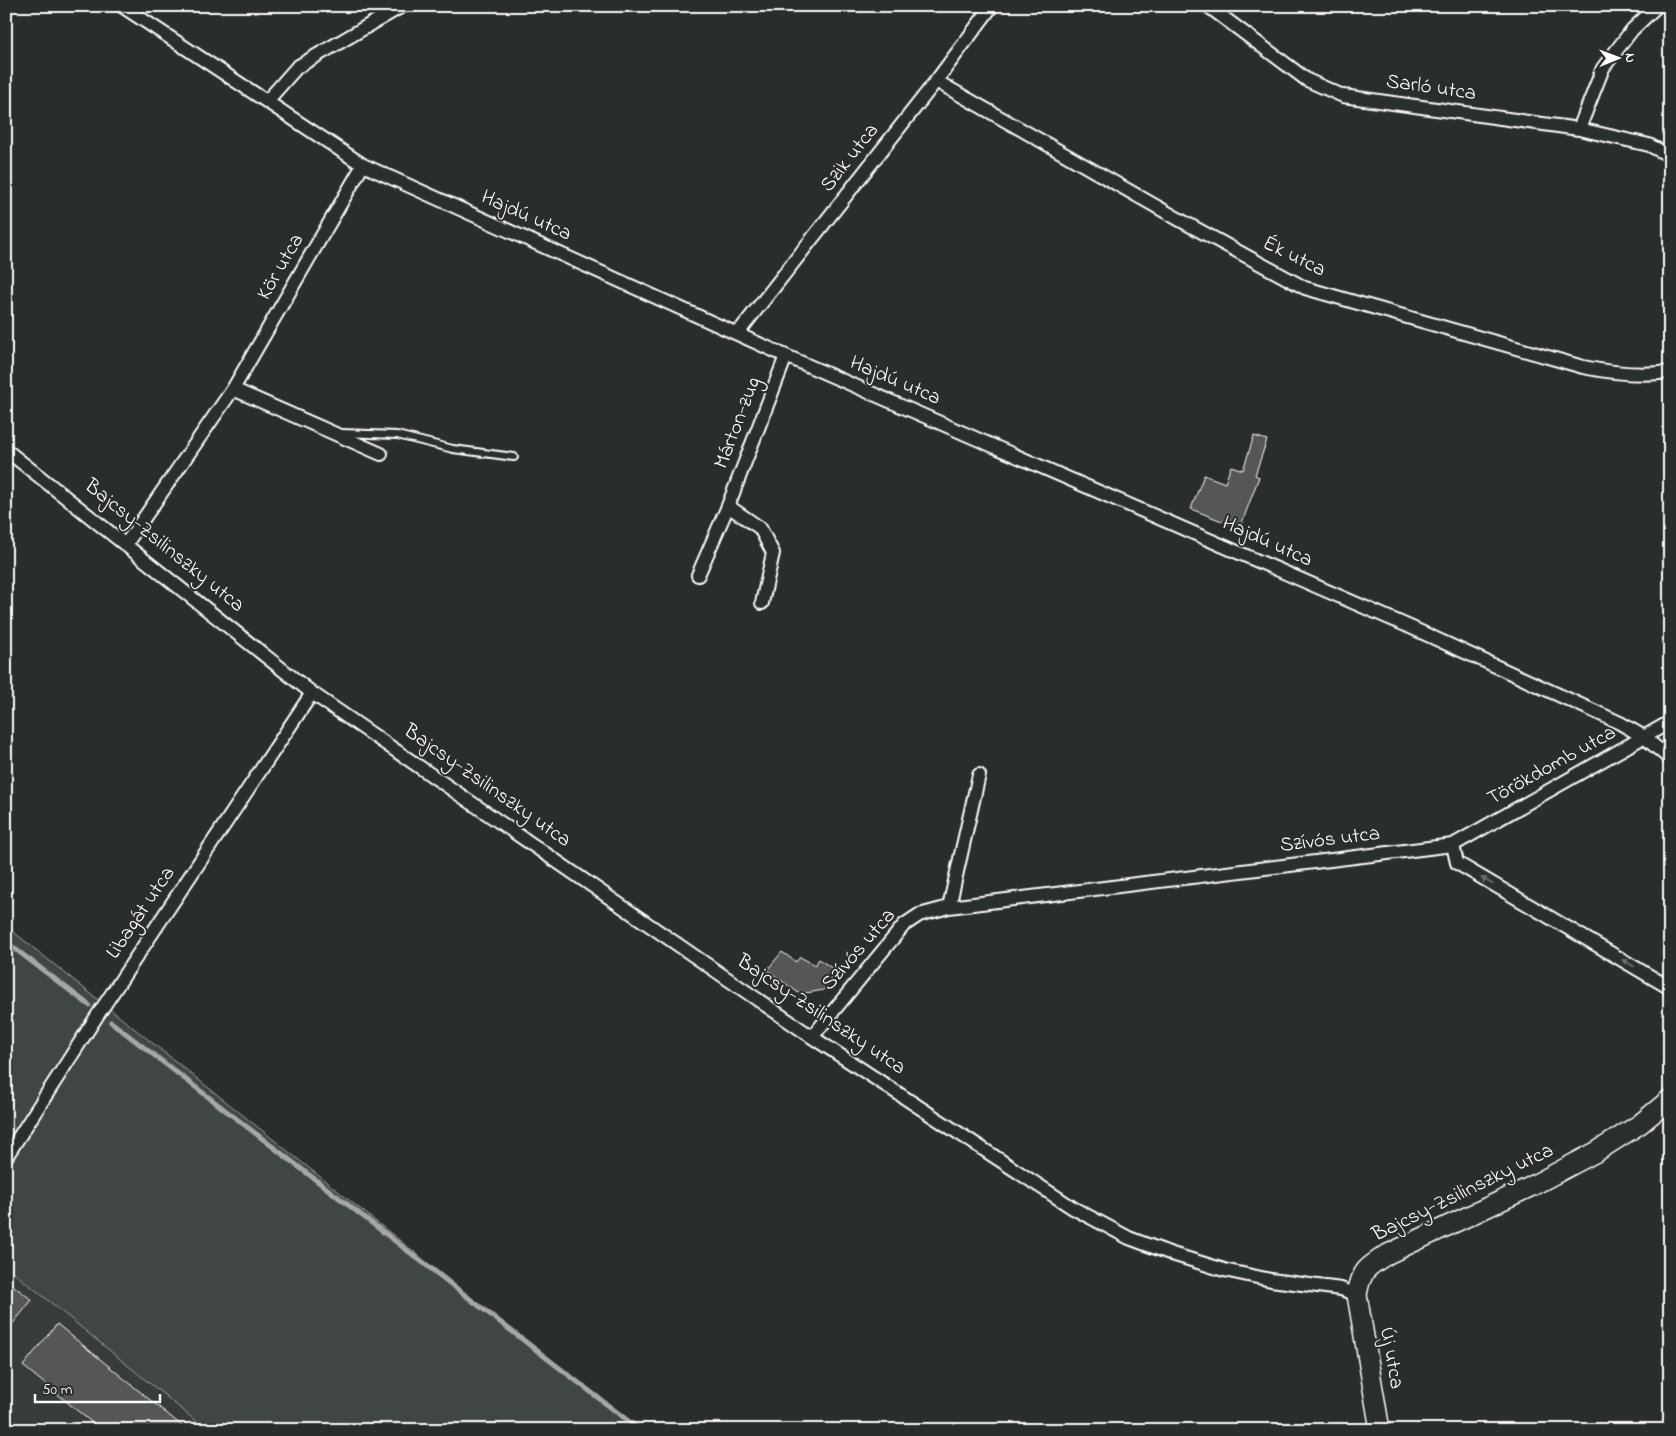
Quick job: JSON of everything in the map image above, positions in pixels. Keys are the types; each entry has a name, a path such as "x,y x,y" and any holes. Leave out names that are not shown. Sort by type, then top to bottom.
{"main road":[{"name":"Bajcsy-Zsilinszky utca","path":"1357,1294 1359,1279 1368,1267 1388,1254 1530,1187 1596,1152 1640,1124 1670,1100"},
{"name":"Új utca","path":"1357,1294 1380,1430"}],"street":[{"name":"Hajdú utca","path":"122,6 363,165 786,356 1401,623 1620,723 1644,737 1670,759"},
{"path":"267,101 297,66 402,6"},
{"name":"Szik utca","path":"738,333 936,81 992,6"},
{"name":"Sarló utca","path":"1208,6 1307,80 1343,96 1579,129 1649,144 1670,156"},
{"path":"1579,129 1603,68 1632,30 1657,6"},
{"name":"Ék utca","path":"936,81 1180,220 1305,288 1583,367 1622,374 1642,375 1670,372"},
{"name":"Kör utca","path":"126,544 232,389 363,165"},
{"name":"Márton-zug","path":"698,575 728,506 786,356"},
{"path":"232,389 381,454"},
{"name":"Bajcsy-Zsilinszky utca","path":"6,450 312,693 812,1037 1073,1208 1128,1238 1224,1270 1271,1280 1342,1289 1357,1294"},
{"path":"728,506 760,528 773,553 762,603"},
{"name":"Libagát utca","path":"6,1157 102,1008 312,693"},
{"name":"Törökdomb utca","path":"1453,845 1670,722"},
{"path":"949,907 979,775"},
{"path":"1453,845 1457,863 1670,988"},
{"name":"Szívós utca","path":"812,1037 904,925 919,915 949,907 1453,845"}],"lane":[{"path":"333,433 397,435 452,449 514,457"}],"shaded area":[{"path":"6,926 637,1430 207,1430 6,1266"},
{"path":"6,1266 207,1430 6,1430"}],"building":[{"path":"1254,436 1267,440 1255,475 1259,477 1240,528 1191,509 1204,475 1225,483 1231,466 1243,470"},
{"path":"782,952 796,962 800,957 815,965 819,959 837,972 824,990 800,994 767,970"},
{"path":"6,1280 32,1300 6,1332"},
{"path":"57,1324 187,1430 101,1430 23,1366"}],"waterway":[{"path":"6,942 89,1005"},
{"path":"111,1022 640,1430"}]}
